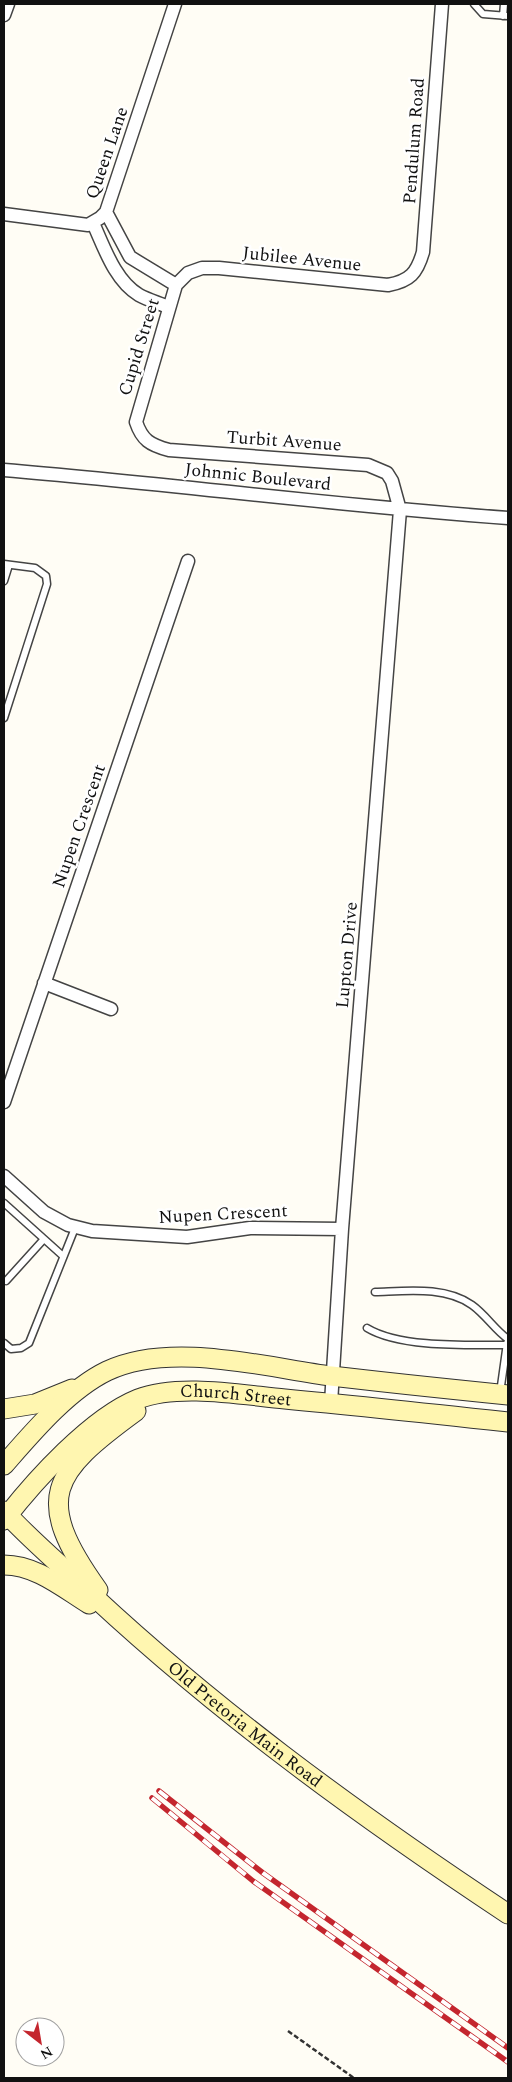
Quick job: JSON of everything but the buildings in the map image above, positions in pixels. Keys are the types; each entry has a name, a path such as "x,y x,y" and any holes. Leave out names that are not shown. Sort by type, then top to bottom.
{"main road":[{"name":"Church Street","path":"4,1465 57,1409 95,1378 133,1362 164,1357 202,1358 332,1376 504,1395"},
{"path":"4,1409 45,1400 95,1378"},
{"name":"Church Street","path":"5,1515 56,1461 105,1417 138,1400 158,1394 192,1392 331,1403 508,1422"},
{"path":"122,1624 88,1576 72,1549 59,1518 58,1495 69,1469 84,1452 158,1394"},
{"name":"Old Pretoria Main Road","path":"5,1515 122,1624 207,1696 338,1798 508,1914"},
{"path":"4,1565 38,1573 122,1624"}],"street":[{"path":"4,15 8,4"},
{"name":"Queen Lane","path":"4,214 78,225 93,223 106,212 175,4"},
{"name":"Pendulum Road","path":"410,278 418,269 423,252 442,4"},
{"path":"106,212 130,256 176,285"},
{"path":"93,223 115,270 125,282 138,295 168,307"},
{"name":"Jubilee Avenue","path":"189,272 202,268 219,268 383,285 400,283 410,278"},
{"name":"Cupid Street","path":"141,436 136,422 168,307 176,285 189,272"},
{"name":"Turbit Avenue","path":"141,436 152,445 168,450 351,463 382,469 392,480 400,510"},
{"name":"Johnnic Boulevard","path":"4,470 142,482 400,510 508,518"},
{"name":"Lupton Drive","path":"331,1403 342,1229 400,510"},
{"name":"Nupen Crescent","path":"4,1102 188,561"},
{"path":"44,983 111,1009"},
{"name":"Nupen Crescent","path":"4,1176 44,1212 75,1228 102,1232 177,1236 199,1236 250,1228 342,1229"}],"lane":[{"path":"474,4 483,14 506,16 504,4"},
{"path":"4,581 7,564 35,568 46,576 48,584 4,718"},
{"path":"4,1203 64,1256"},
{"path":"4,1342 11,1349 21,1348 29,1343 75,1228"},
{"path":"6,1281 44,1239"},
{"path":"375,1292 436,1292 451,1295 472,1305 507,1341 504,1395"},
{"path":"367,1328 384,1336 451,1346 507,1341"}],"path":[{"path":"288,2031 354,2078"}],"railway":[{"path":"159,1791 263,1873 508,2048"},
{"path":"152,1798 253,1881 508,2062"}]}
